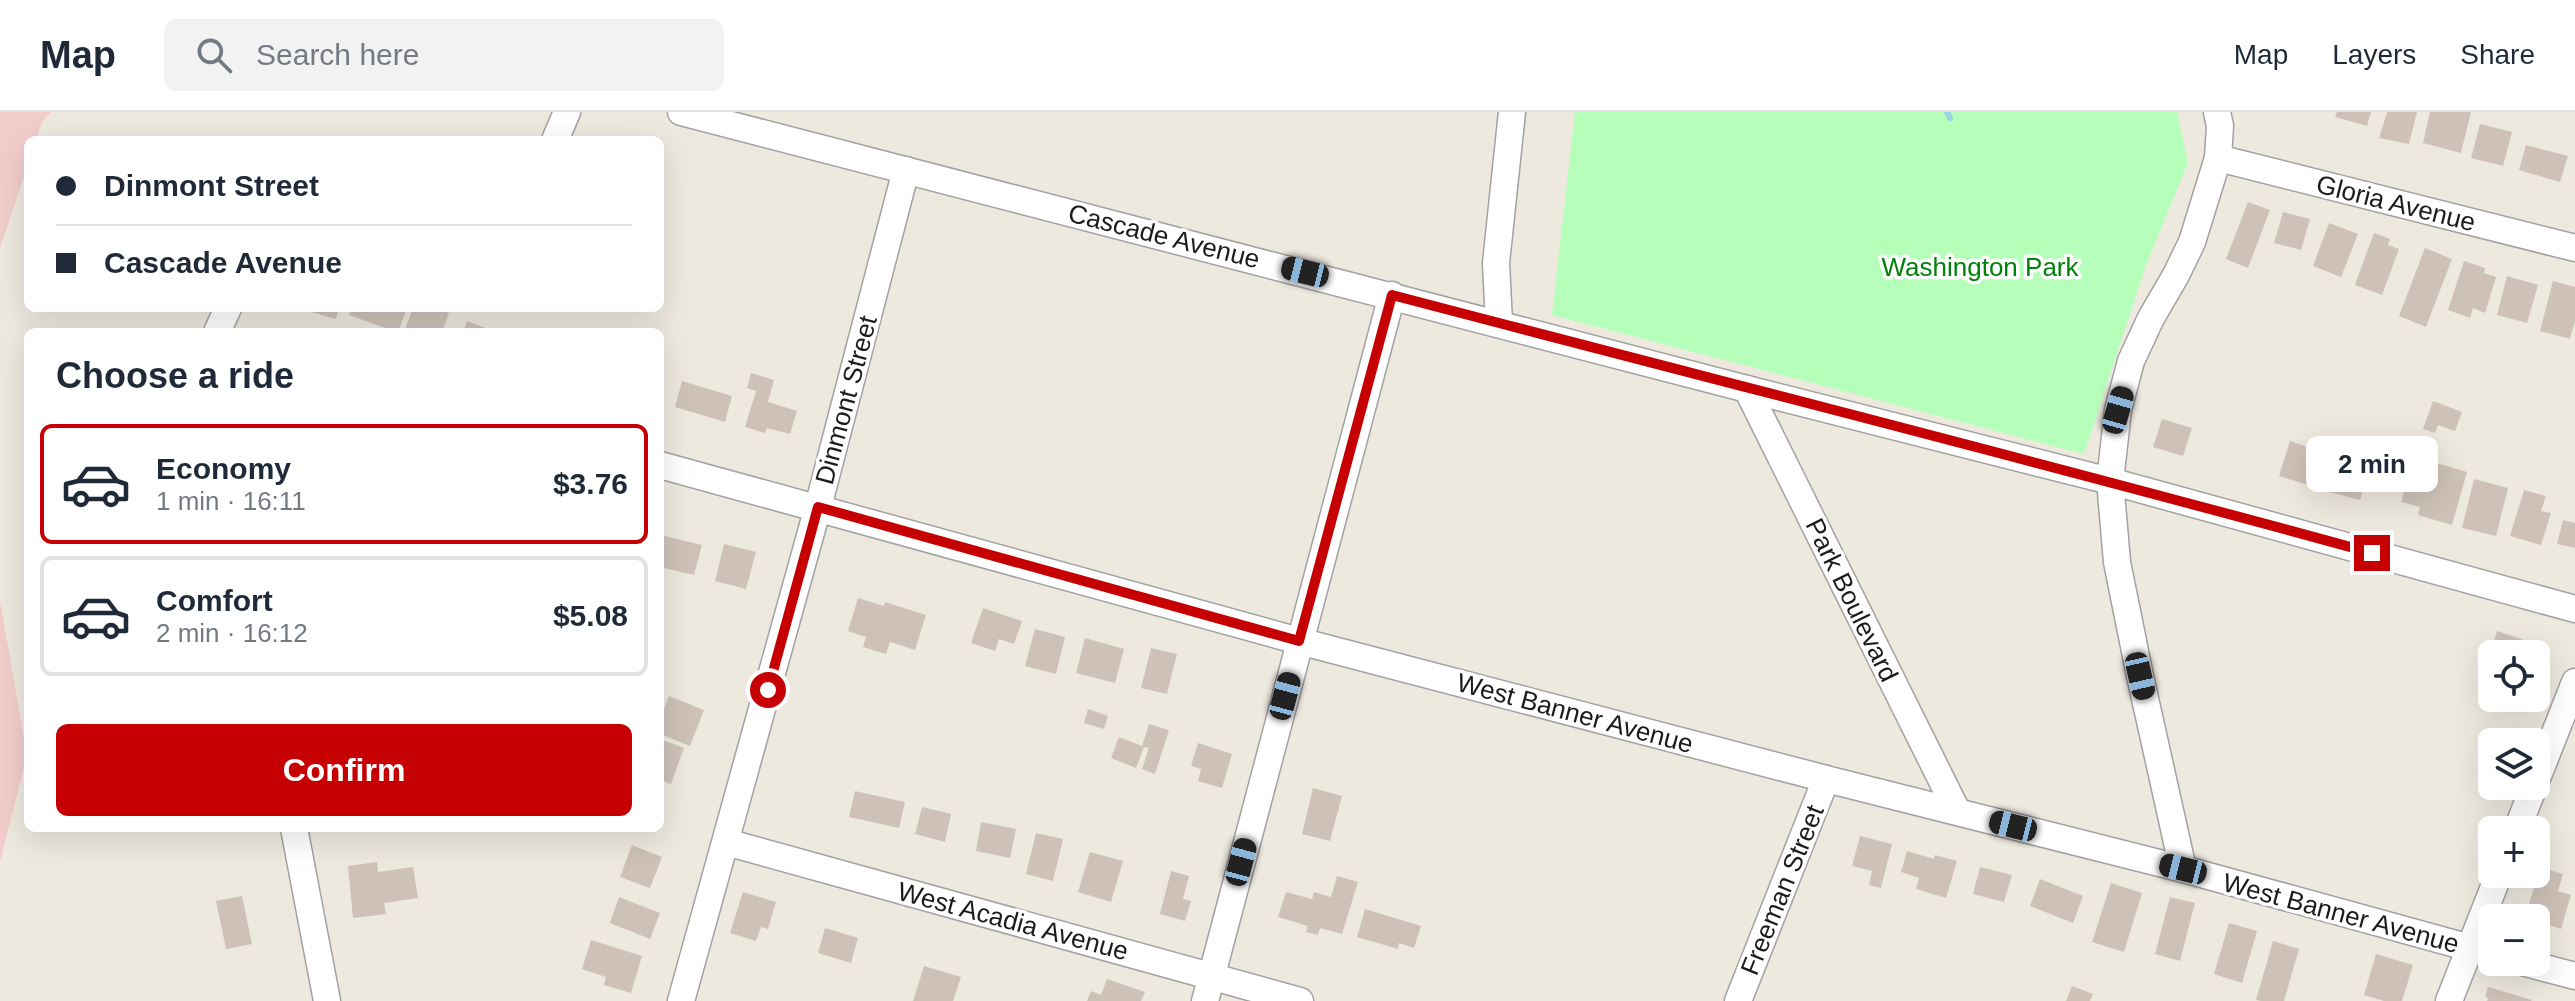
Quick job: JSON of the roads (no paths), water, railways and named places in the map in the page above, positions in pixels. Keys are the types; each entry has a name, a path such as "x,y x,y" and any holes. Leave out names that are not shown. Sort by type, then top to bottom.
{"street":[{"path":"557,136 567,112"},
{"name":"Cascade Avenue","path":"681,112 2110,481 2575,609"},
{"path":"1499,323 1496,263 1512,112"},
{"path":"2183,869 2117,562 2110,481 2118,410 2131,361 2192,242 2218,158 2220,126 2217,112"},
{"name":"Gloria Avenue","path":"2218,158 2575,248"},
{"name":"Dinmont Street","path":"681,1001 818,507 906,170"},
{"path":"1205,1001 1392,295"},
{"name":"Park Boulevard","path":"1747,389 1957,811"},
{"name":"West Banner Avenue","path":"664,466 1299,641 2183,869 2478,950"},
{"path":"2550,746 2575,682"},
{"name":"Freeman Street","path":"1738,1001 1826,779"},
{"path":"295,832 327,1001"},
{"name":"West Acadia Avenue","path":"726,842 1300,1001"},
{"path":"2449,1001 2478,956"},
{"path":"2550,969 2575,976"}],"waterway":[{"path":"1947,112 1950,118"}],"park label":[{"name":"Washington Park","path":"1980,267"}]}
